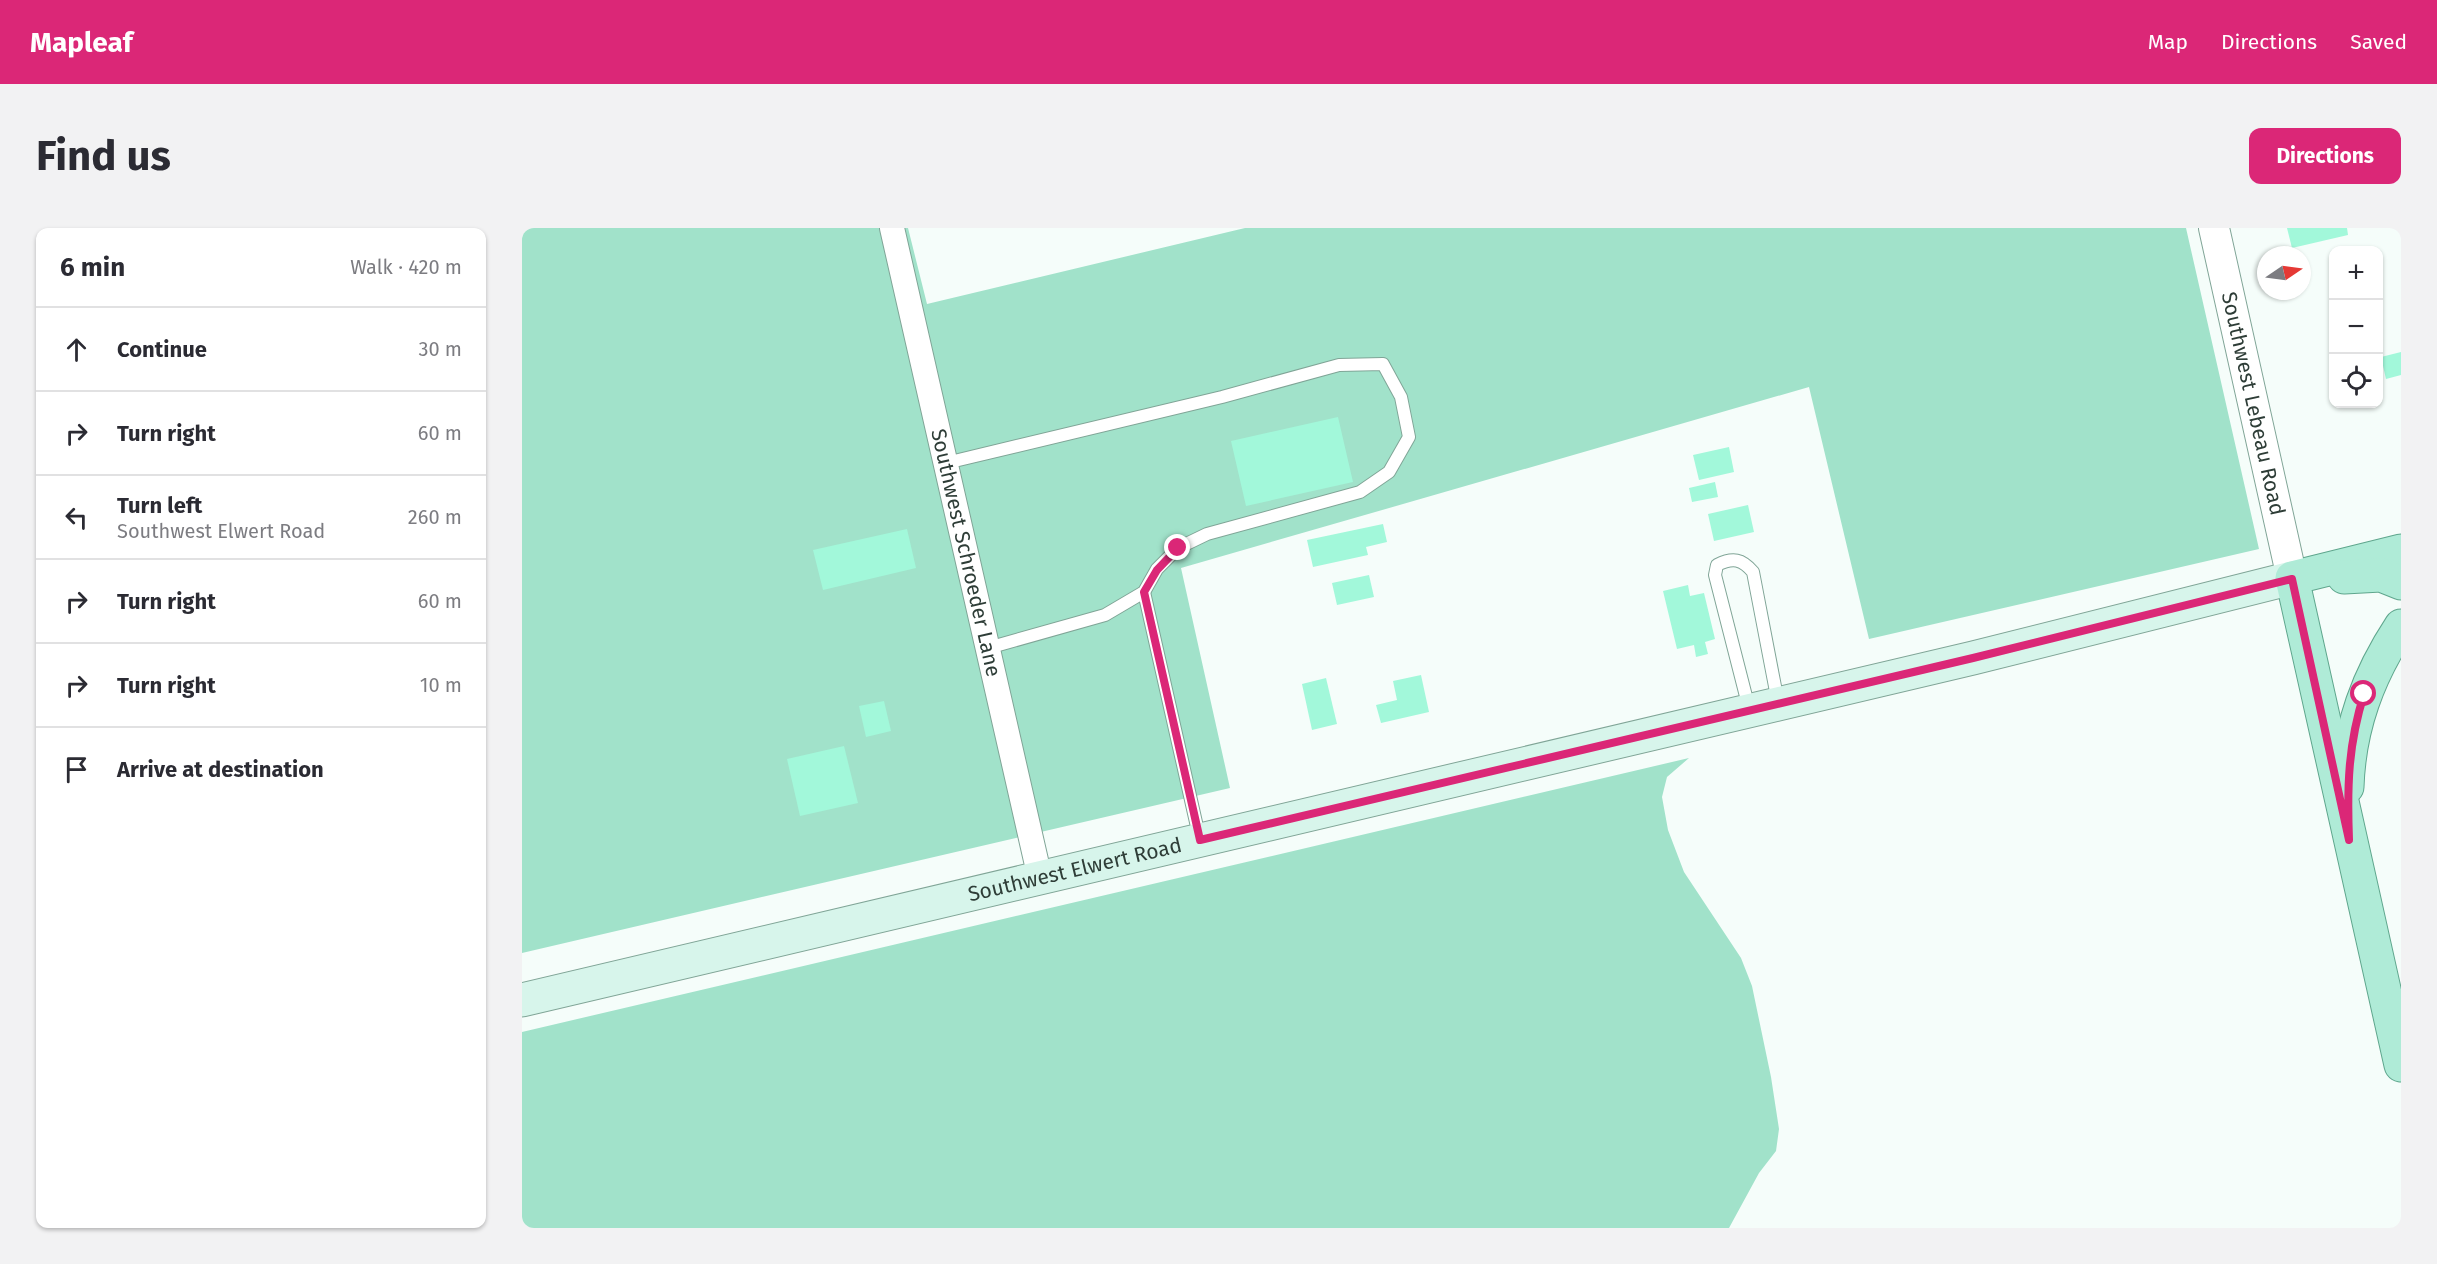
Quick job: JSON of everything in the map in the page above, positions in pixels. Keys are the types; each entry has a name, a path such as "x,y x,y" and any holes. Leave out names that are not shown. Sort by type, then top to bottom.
{"main road":[{"path":"2302,576 2401,551"},
{"path":"2302,576 2382,575 2401,583"},
{"path":"2302,576 2349,840 2401,1065"},
{"name":"Southwest Elwert Road","path":"522,1000 2302,576"},
{"path":"2349,840 2347,785 2353,731 2364,694 2380,657 2401,626"}],"street":[{"name":"Southwest Schroeder Lane","path":"892,228 1040,878"},
{"name":"Southwest Lebeau Road","path":"2214,228 2302,576"}],"lane":[{"path":"946,463 1211,400 1339,365 1383,364 1401,397 1409,437 1389,472 1360,492 1207,534 1178,548 1157,570 1144,592 1106,615 988,648"},
{"path":"1727,560 1736,560 1746,564 1753,572 1764,706 1715,574 1717,565 1727,560"},
{"path":"1144,592 1200,840"}],"green space":[{"path":"522,228 908,228 927,304 1245,228 2186,228 2259,549 1869,639 1809,387 1181,568 1230,788 522,953"},
{"path":"1689,758 1667,777 1662,797 1668,830 1684,872 1741,958 1752,986 1779,1129 1776,1151 1759,1173 1729,1228 522,1228 522,1032"}],"building":[{"path":"2287,228 2347,228 2348,235 2292,246"},
{"path":"2401,352 2401,375 2386,379 2383,356"},
{"path":"1338,417 1353,482 1246,506 1231,441"},
{"path":"1729,447 1734,472 1699,480 1693,455"},
{"path":"1715,482 1718,497 1692,502 1689,488"},
{"path":"1748,505 1754,532 1714,541 1708,514"},
{"path":"1383,524 1387,542 1366,547 1368,555 1313,567 1307,540"},
{"path":"907,529 916,568 823,590 813,550"},
{"path":"1369,575 1374,597 1337,605 1332,583"},
{"path":"1688,585 1690,596 1704,593 1715,639 1705,642 1708,654 1696,657 1694,645 1677,649 1663,591"},
{"path":"1421,675 1429,712 1381,723 1376,705 1397,700 1393,681"},
{"path":"1326,678 1337,724 1312,730 1302,684"},
{"path":"884,701 891,731 866,737 859,706"},
{"path":"844,746 858,803 800,816 787,759"}],"route":[{"path":"1178,548 1157,570 1144,592 1200,840 1973,658 2292,579 2349,840 2347,785 2353,731 2364,694"}]}
